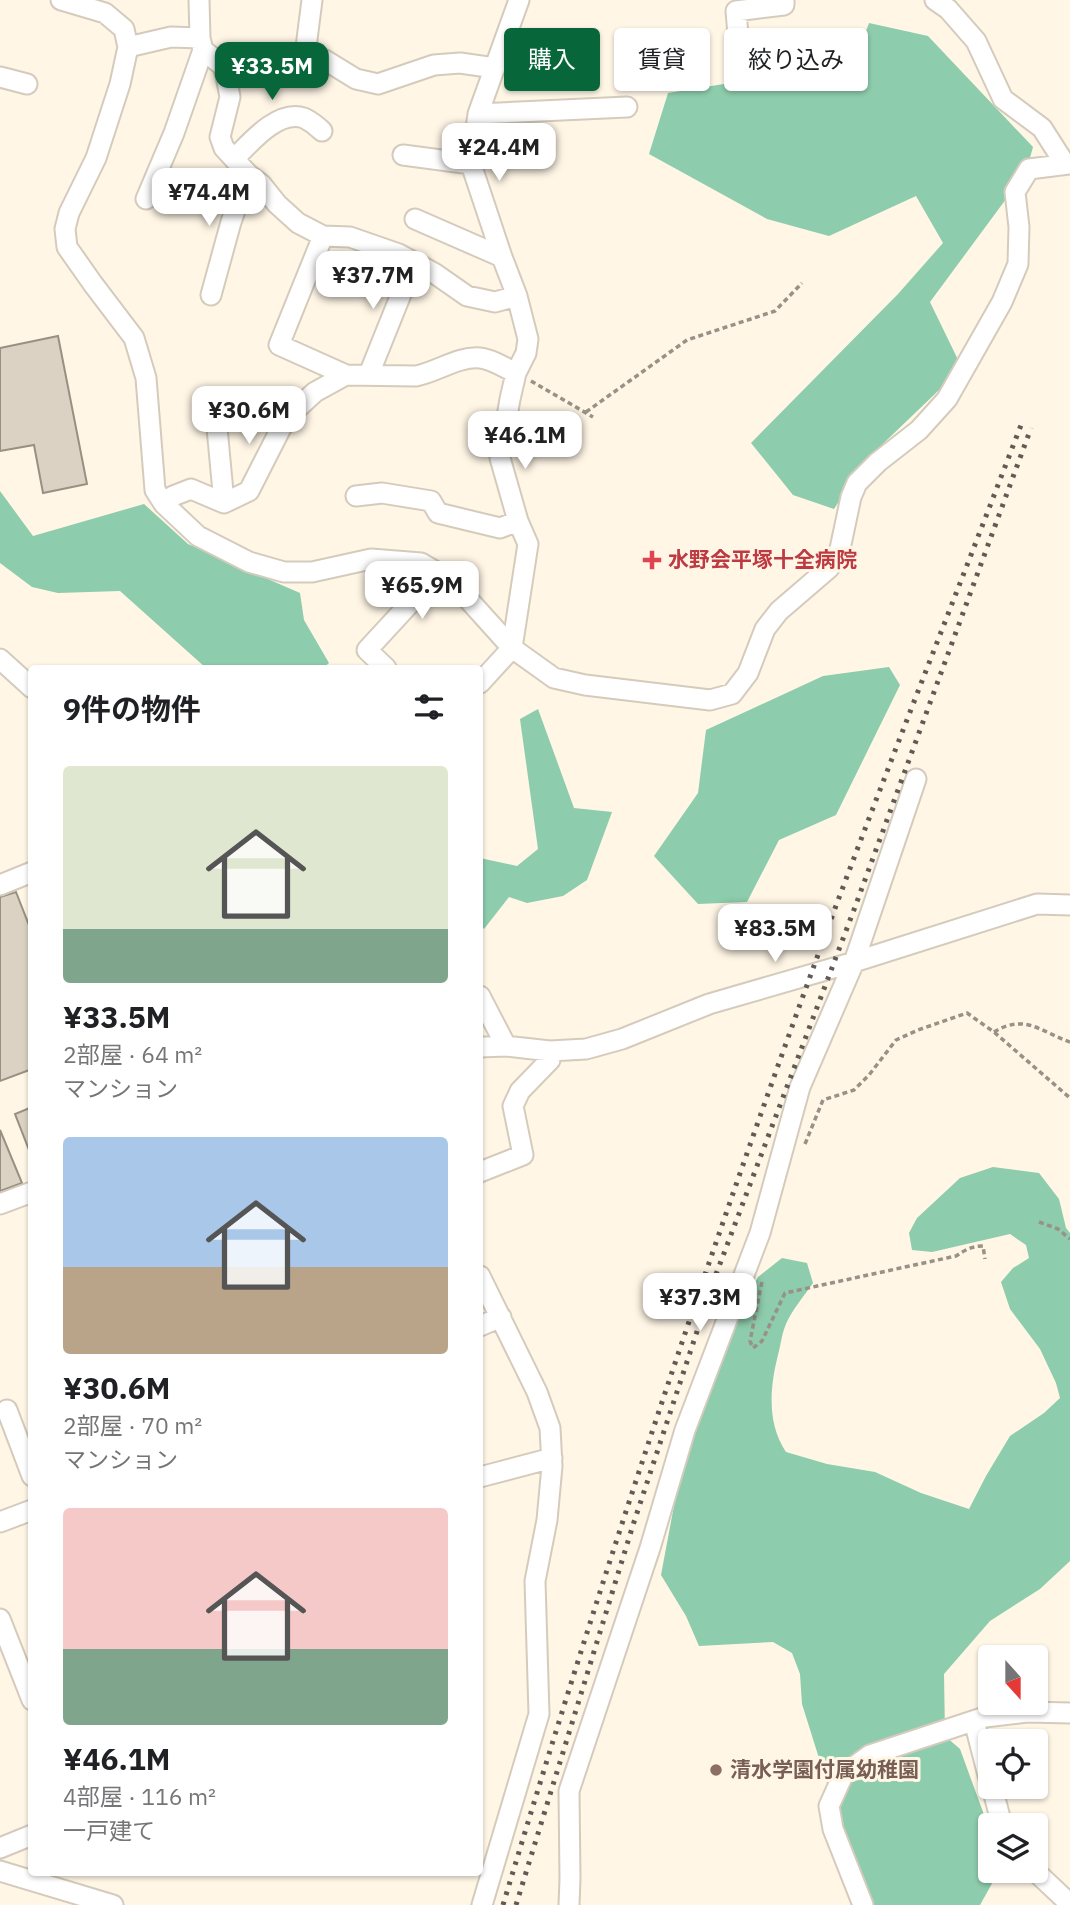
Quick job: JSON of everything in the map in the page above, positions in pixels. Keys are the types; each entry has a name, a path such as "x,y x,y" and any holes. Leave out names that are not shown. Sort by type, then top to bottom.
{"street":[{"path":"146,199 174,133 201,44 199,0"},
{"path":"305,54 312,0"},
{"path":"483,680 512,648 528,544 518,521 500,458 516,373 526,354 528,339 517,296 471,164 478,114 519,0"},
{"path":"737,28 736,11 784,5 784,0"},
{"path":"71,2 106,13 124,29 128,47 120,84 96,158 69,213 65,229 68,247 134,338 146,378 155,490 164,504 198,536 249,562 284,572 312,572 372,559 421,563 438,573 467,598 512,648 554,678 585,685 710,700 732,694 748,673 765,629 779,611 829,568 840,549 851,497 858,483 878,462 919,430 947,399 995,314 1018,264 1019,227 1015,192 1029,169 1067,164 1042,128 1003,99 976,41 948,9 935,0"},
{"path":"128,47 170,37 201,44 223,66 230,97 220,136 224,148 298,223 323,236 350,237 399,254 434,273 467,296 495,302 517,296"},
{"path":"223,66 233,62 305,54 326,60 356,79 379,84 434,65 460,63 495,68"},
{"path":"0,77 27,84"},
{"path":"478,114 627,107"},
{"path":"234,159 262,131 283,119 296,116 306,119 322,131"},
{"path":"404,155 471,164"},
{"path":"211,295 231,222 248,174"},
{"path":"415,219 502,257"},
{"path":"323,236 279,345 346,375"},
{"path":"369,374 414,262"},
{"path":"164,504 173,495 191,489 224,503 249,491 291,414 315,392 346,375 416,376 468,359 482,358 516,373"},
{"path":"216,417 224,503"},
{"path":"356,496 382,493 431,501 438,513 500,528 518,521"},
{"path":"383,665 367,650 438,573"},
{"path":"0,659 28,684"},
{"path":"569,1905 569,1791 650,1548 685,1430 760,1233 800,1087 853,962 916,779"},
{"path":"0,885 28,874"},
{"path":"483,1047 506,1046 550,1051 586,1049 709,1004 1037,904 1070,905"},
{"path":"483,1002 506,1046"},
{"path":"483,1171 523,1155 513,1106 520,1091 550,1060 550,1051"},
{"path":"0,1204 28,1194"},
{"path":"482,1905 539,1714 535,1581 547,1520 552,1458 550,1428 537,1392 483,1282"},
{"path":"483,1325 501,1317"},
{"path":"7,1410 28,1465"},
{"path":"483,1476 552,1458"},
{"path":"0,1522 28,1512"},
{"path":"0,1619 28,1690"},
{"path":"863,1905 833,1829 829,1806 843,1774 870,1755 985,1717 1027,1712 1070,1713"},
{"path":"974,1721 978,1736"},
{"path":"0,1849 28,1837"},
{"path":"0,1871 113,1905"},
{"path":"1048,1883 1070,1904"}],"path":[{"path":"586,412 687,340 775,311 802,283"},
{"path":"516,373 593,417"},
{"path":"803,1148 823,1100 854,1090 896,1040 967,1013 994,1032 1070,1098"},
{"path":"994,1032 1007,1024 1023,1023 1070,1042"},
{"path":"1040,1222 1058,1229 1070,1239"},
{"path":"763,1277 750,1341 753,1348 762,1341 785,1293 956,1256 975,1246 983,1246 985,1259"}],"green space":[{"path":"869,23 928,36 1033,147 1026,172 930,302 962,368 865,461 834,509 793,495 751,443 898,294 943,243 916,196 829,236 767,219 649,154 668,93 710,91 710,86 724,84 724,91 868,91"},
{"path":"0,491 33,536 144,504 188,544 300,593 304,620 329,663 203,665 120,591 58,593 32,587 0,563"},
{"path":"889,667 900,685 836,815 779,840 747,902 698,904 654,856 698,793 706,730 823,676"},
{"path":"538,709 574,808 612,812 587,880 563,896 527,903 509,897 484,929 483,859 517,866 538,849 520,719"},
{"path":"993,1167 1039,1173 1059,1199 1066,1228 1070,1233 1070,1561 1040,1589 990,1621 944,1674 945,1736 960,1749 983,1813 978,1813 978,1883 992,1883 980,1905 869,1905 840,1825 802,1704 800,1674 792,1653 773,1642 699,1646 686,1616 661,1575 682,1463 730,1333 758,1277 782,1258 807,1263 813,1283 786,1324 773,1377 775,1428 786,1452 827,1464 875,1472 921,1493 969,1509 1010,1436 1044,1413 1060,1398 1040,1349 1010,1309 1001,1282 1013,1268 1029,1258 1026,1245 1010,1234 932,1252 912,1250 909,1233 917,1218 960,1178"}],"building":[{"path":"58,336 87,484 43,493 34,445 0,451 0,348"},
{"path":"16,892 28,923 28,1070 0,1081 0,897"},
{"path":"28,1109 28,1147 15,1114"},
{"path":"0,1130 22,1183 0,1191"}],"railway":[{"path":"503,1905 621,1527 704,1277 837,903 1021,425"},
{"path":"516,1905 633,1525 715,1277 855,907 1031,428"}],"place":[{"name":"水野会平塚十全病院","path":"652,560"},
{"name":"清水学園付属幼稚園","path":"716,1770"}]}
